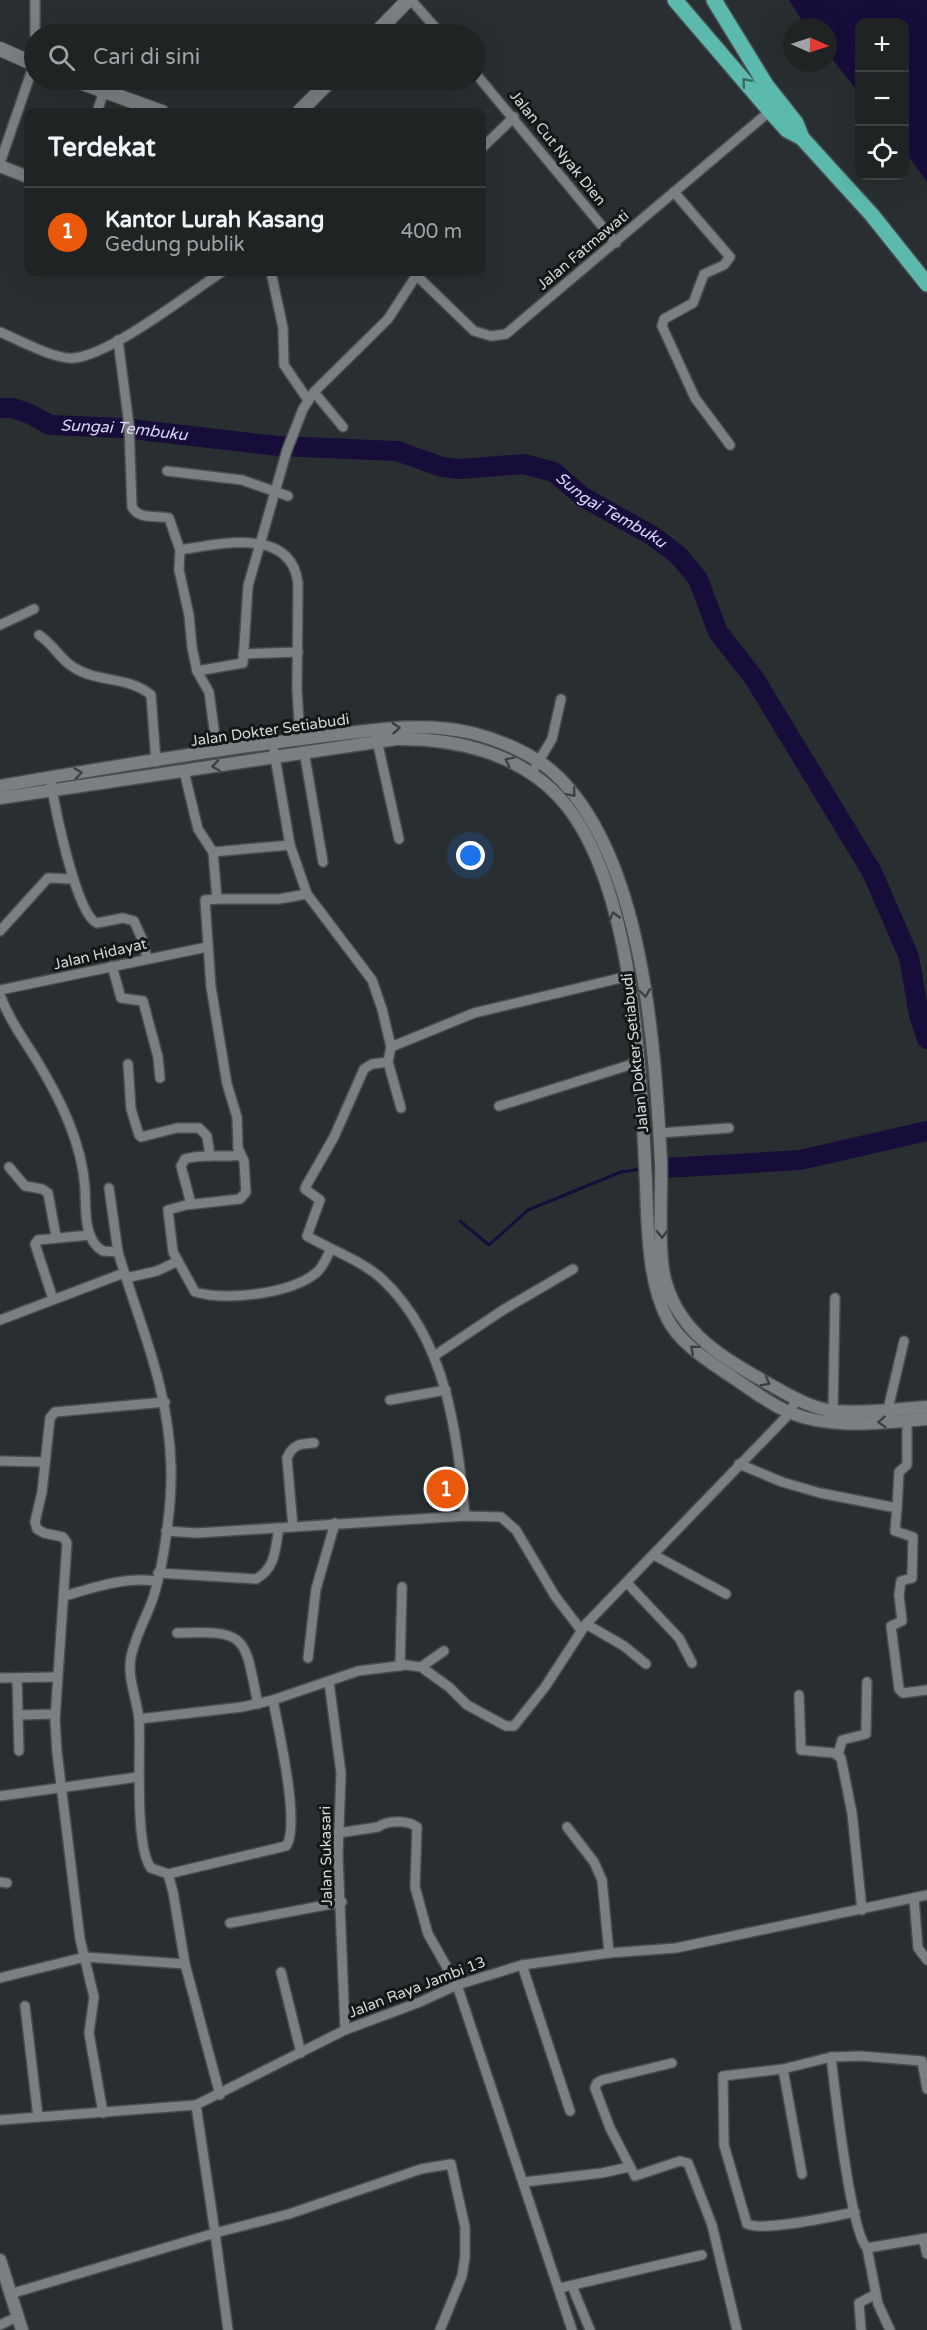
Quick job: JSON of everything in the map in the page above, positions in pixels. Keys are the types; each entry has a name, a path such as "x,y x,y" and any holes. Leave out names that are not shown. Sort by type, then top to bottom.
{"highway":[{"path":"675,0 787,130 801,138 872,215 927,284"},
{"path":"714,0 738,44 796,123 801,138"},
{"path":"722,54 738,44"}],"main road":[{"path":"385,24 410,0"},
{"path":"0,49 24,60"},
{"path":"303,108 321,90"},
{"path":"104,91 151,108"}],"street":[{"path":"35,0 35,24"},
{"path":"410,0 432,24"},
{"name":"Jalan Cut Nyak Dien","path":"486,85 616,243"},
{"path":"24,175 0,164 25,90"},
{"path":"98,108 104,91"},
{"name":"Jalan Fatmawati","path":"416,276 474,330 491,336 506,334 770,111"},
{"path":"486,144 514,117"},
{"path":"674,192 730,257 724,265 704,274 693,303 664,319 662,326 694,398 730,445"},
{"path":"0,332 57,356 73,358 118,340 216,276"},
{"path":"273,276 283,328 284,365 311,396 343,427"},
{"path":"196,671 242,664 248,586 259,543 289,446 311,396 388,319 413,276"},
{"path":"118,340 129,429 132,507 135,513 169,518 180,550 179,570 189,615 196,671 209,692 217,752"},
{"path":"167,471 242,480 288,496"},
{"path":"180,550 242,541 259,543 281,554 294,566 298,583 297,690 302,745 323,862"},
{"path":"0,626 34,609"},
{"path":"39,635 50,642 71,666 89,675 143,688 151,695 156,762"},
{"path":"243,654 298,652"},
{"path":"531,774 552,739 561,699"},
{"name":"Jalan Dokter Setiabudi","path":"50,783 156,762 273,743 302,745 421,727 470,732 495,740 540,762 567,787 593,823 612,863 627,909 640,962 650,1026 661,1160 661,1286"},
{"path":"376,735 399,839"},
{"name":"Jalan Dokter Setiabudi","path":"376,735 419,738 456,744 498,756 531,774 559,797 583,830 593,849 603,876 629,976 639,1062 646,1175 667,1318 677,1333 790,1413 837,1423 927,1419"},
{"path":"273,743 290,845 307,894 372,980 391,1047 388,1062 401,1108"},
{"name":"Jalan Dokter Setiabudi","path":"0,786 184,771 274,756 302,745"},
{"path":"184,771 198,829 213,852 217,899"},
{"path":"0,798 50,783 73,879 92,921 97,923 123,918 134,921 147,958"},
{"path":"213,852 290,845"},
{"path":"0,931 48,878 73,879"},
{"path":"307,894 279,899 205,900 211,987 227,1084 237,1117 246,1186 244,1197 191,1204 168,1210 173,1252 195,1292 243,1296 276,1290 317,1272 331,1249"},
{"name":"Jalan Hidayat","path":"0,990 207,947"},
{"path":"112,966 121,998 143,1001 158,1057 160,1078"},
{"path":"391,1047 474,1013 629,976"},
{"path":"0,995 12,1023 47,1079 76,1142 84,1181 90,1235 96,1247 103,1251 118,1252"},
{"path":"388,1062 372,1064 364,1069 334,1137 306,1186 305,1189 320,1200 306,1235 369,1269 383,1280 404,1306 434,1356 446,1390 460,1457 465,1516"},
{"path":"500,1106 639,1062"},
{"path":"128,1064 131,1109 138,1135 141,1137 187,1126 199,1128 207,1136 210,1156"},
{"path":"659,1133 729,1128"},
{"path":"191,1204 183,1163 185,1159 194,1156 241,1155"},
{"path":"9,1167 25,1186 42,1189 48,1193 56,1236"},
{"path":"109,1188 118,1252 157,1366 165,1402 171,1468 166,1531 153,1599 130,1660 139,1719 138,1777 147,1863 151,1868 168,1874 227,1858 268,1852 286,1846 291,1839 284,1755 273,1700"},
{"path":"53,1299 35,1244 38,1240 56,1236 90,1235"},
{"path":"0,1320 53,1299 125,1275 157,1271 178,1261"},
{"path":"434,1356 503,1310 573,1269"},
{"path":"833,1411 835,1298"},
{"path":"888,1409 904,1341"},
{"name":"Jalan Dokter Setiabudi","path":"716,1360 796,1399 833,1411 927,1407"},
{"path":"390,1400 446,1390"},
{"path":"139,1719 205,1713 258,1704 358,1671 400,1666 421,1667 449,1687 467,1705 506,1726 514,1726 545,1687 584,1627 790,1413 796,1399"},
{"path":"102,2113 89,2032 93,1997 78,1928 61,1788 55,1714 67,1543 63,1537 37,1529 35,1522 42,1492 50,1418 55,1412 165,1402"},
{"path":"907,1420 907,1465 899,1472 895,1531 913,1537 912,1578 901,1581 899,1594 903,1621 891,1626 899,1689 903,1693 927,1690"},
{"path":"293,1527 287,1458 291,1448 297,1444 314,1443"},
{"path":"0,1461 45,1462"},
{"path":"739,1464 820,1493 897,1508"},
{"path":"166,1531 197,1533 465,1516 495,1516 506,1519 516,1530 555,1596 584,1627 624,1646 646,1664"},
{"path":"308,1658 316,1589 335,1523"},
{"path":"64,1596 110,1582 157,1577 256,1579 267,1573 272,1565 279,1528"},
{"path":"654,1555 726,1594"},
{"path":"627,1584 679,1638 692,1663"},
{"path":"400,1666 402,1587"},
{"path":"177,1633 226,1633 239,1639 248,1657 258,1704"},
{"path":"421,1667 444,1651"},
{"path":"0,1678 57,1677"},
{"path":"17,1678 19,1751"},
{"name":"Jalan Sukasari","path":"329,1682 340,1751 338,1833 345,2030"},
{"path":"862,1910 852,1813 838,1755 842,1740 866,1734 867,1682"},
{"path":"799,1695 801,1750 838,1755"},
{"path":"18,1715 55,1714"},
{"path":"0,1796 138,1777"},
{"path":"338,1833 378,1827 383,1823 411,1822 417,1827 415,1887 433,1947 457,1985 560,2288 572,2330"},
{"path":"567,1827 594,1862 602,1880 609,1953"},
{"path":"168,1874 185,1964 220,2095"},
{"name":"Jalan Raya Jambi 13","path":"0,2120 196,2105 220,2095 345,2030 420,2002 457,1985 522,1965 609,1953 676,1948 927,1895"},
{"path":"914,1898 918,1948 927,1960"},
{"path":"230,1923 342,1902"},
{"path":"0,1978 85,1958 185,1964"},
{"path":"522,1965 570,2111"},
{"path":"280,1972 301,2053"},
{"path":"25,2006 38,2117"},
{"path":"831,2057 841,2144 855,2212 862,2243 867,2248 876,2294 890,2330"},
{"path":"855,2212 787,2223 756,2226 747,2224 724,2145 722,2079 724,2075 783,2069 831,2057 921,2060 927,2089"},
{"path":"672,2063 602,2080 596,2085 609,2128 629,2167 638,2177 680,2161 688,2163 712,2225 737,2330"},
{"path":"783,2069 802,2174"},
{"path":"196,2105 228,2330"},
{"path":"10,2294 215,2233 289,2214 421,2169 451,2164 465,2227 465,2257 462,2276 440,2330"},
{"path":"524,2182 602,2173 629,2167"},
{"path":"867,2248 925,2238 927,2254"},
{"path":"560,2288 702,2255"},
{"path":"0,2260 21,2330"},
{"path":"572,2286 590,2330"},
{"path":"861,2330 858,2303 876,2294"},
{"path":"0,2325 17,2317"}],"shaded area":[{"path":"789,0 927,0 927,182 909,157 909,18 855,18 855,88 837,65 837,18 800,18"}],"waterway":[{"name":"Sungai Tembuku","path":"0,408 13,408 50,425 123,428 278,446 397,451 442,467 460,469 524,464 554,472 583,497 653,536 679,556 698,579 718,632 754,678 872,872 909,957 919,1015 927,1039"},
{"path":"666,1168 800,1160 927,1131"},
{"path":"460,1221 489,1245 528,1210 621,1172 641,1169"}],"place":[{"name":"Kantor Lurah Kasang","path":"446,1489"}]}
